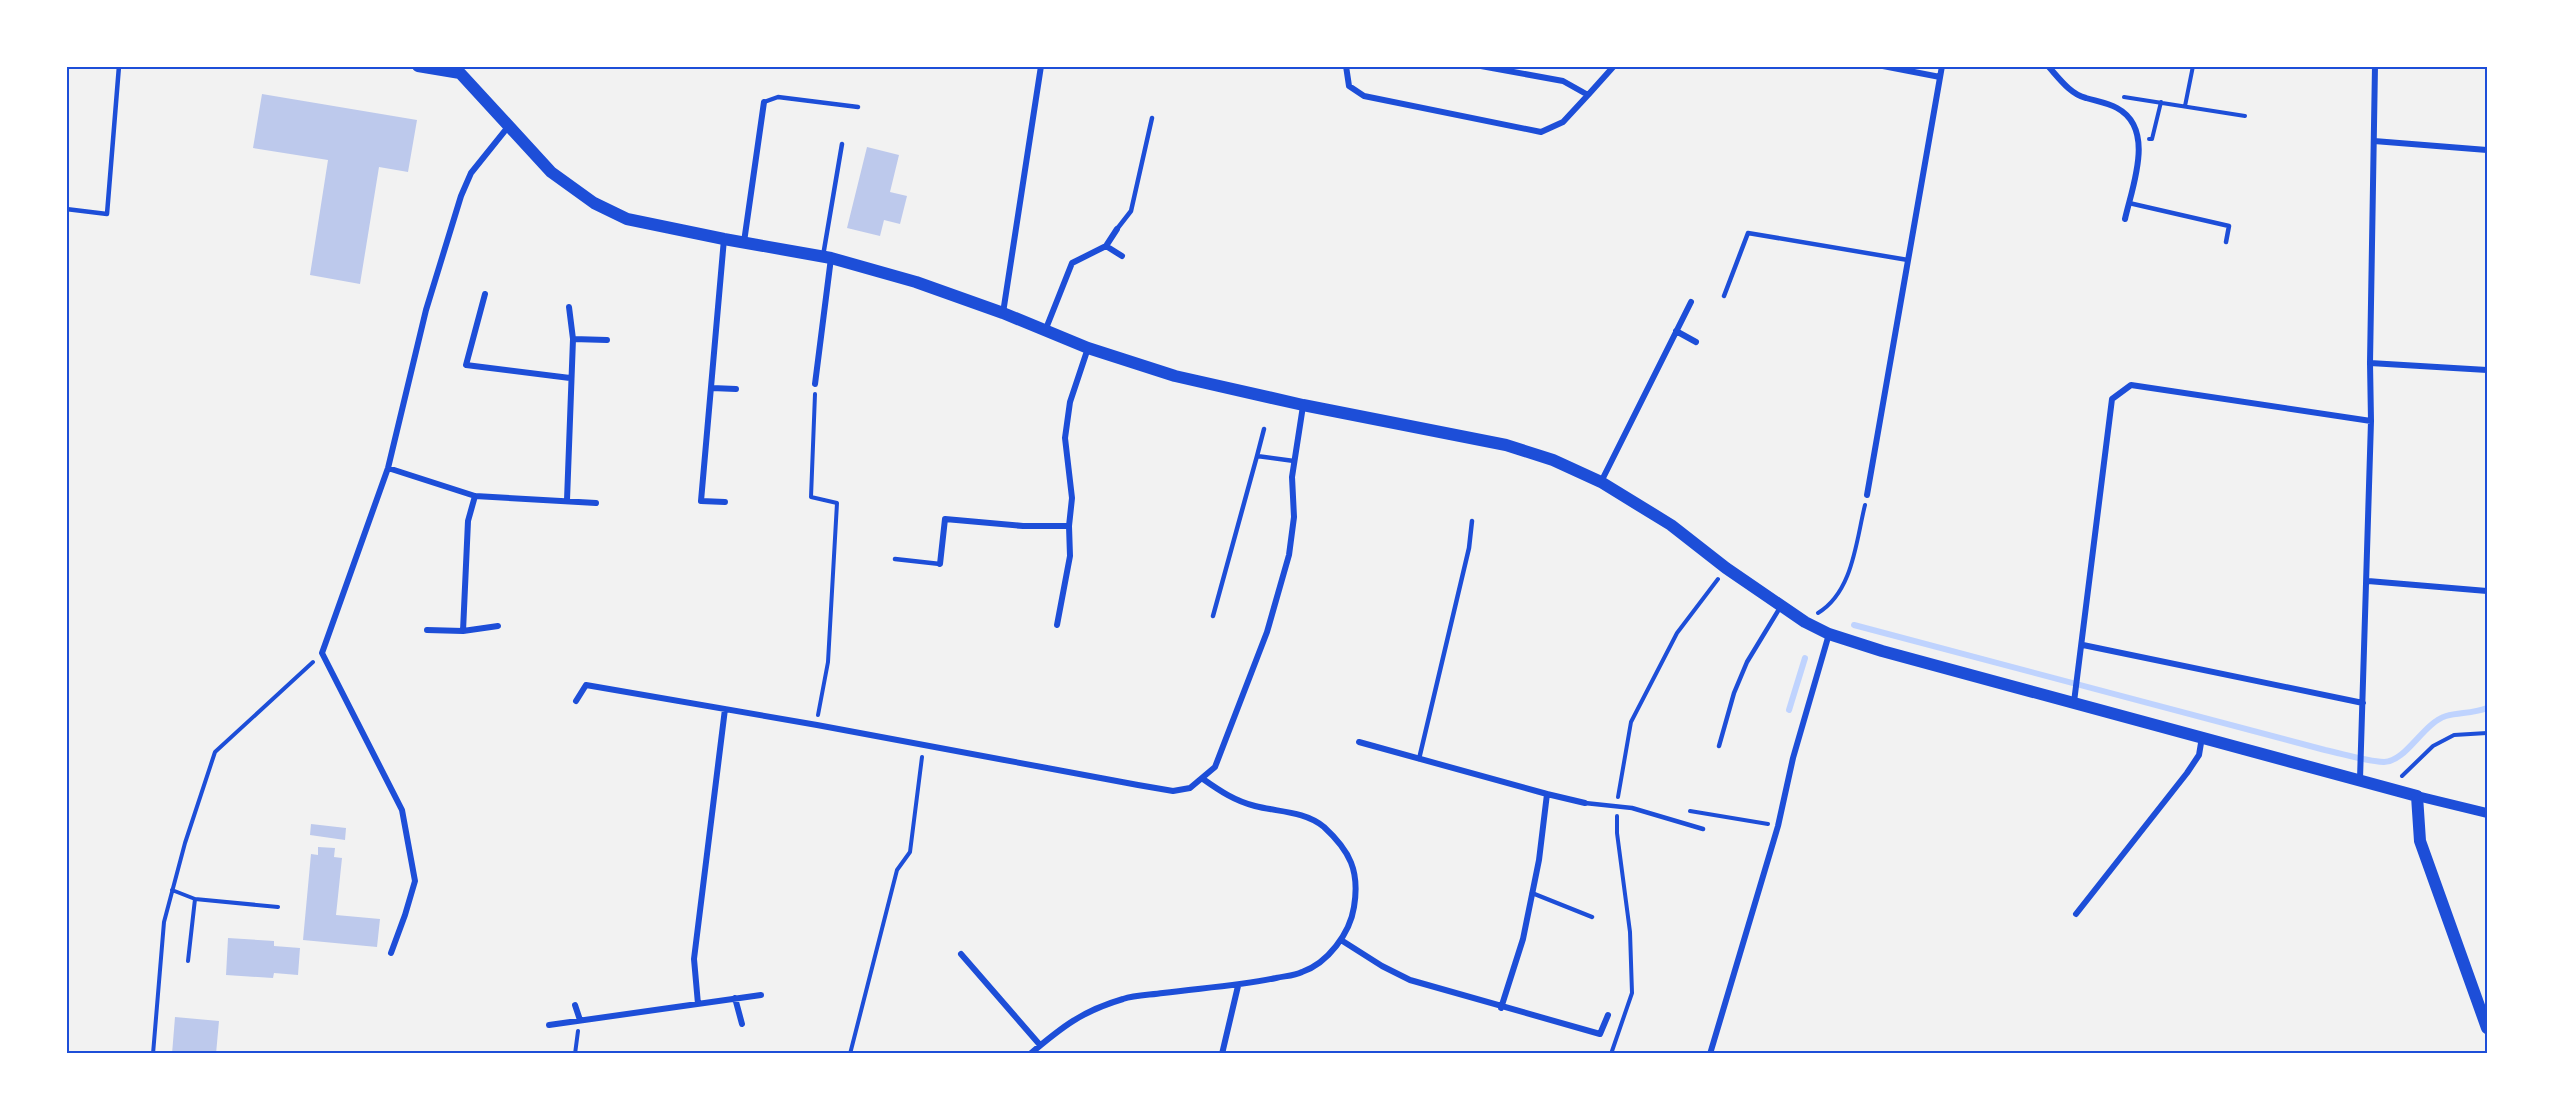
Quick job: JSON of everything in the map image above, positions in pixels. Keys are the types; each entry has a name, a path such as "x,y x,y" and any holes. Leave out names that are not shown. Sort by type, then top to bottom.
{"main road":[{"path":"418,66 462,70 508,127 551,172 594,203 627,219 827,257 916,282 1003,313 1088,348 1175,376 1303,405 1506,445 1553,460 1601,482 1671,525 1781,606 1829,634 1893,654 2391,787 2417,796 2420,841 2487,1028"}],"street":[{"path":"1003,313 1041,66"},
{"path":"1346,66 1349,86 1364,96 1540,132 1563,122 1614,66"},
{"path":"1481,66 1563,81 1587,96"},
{"path":"1883,66 1940,77"},
{"path":"1868,495 1942,66"},
{"path":"2048,66 2067,87 2083,98 2119,108 2134,124 2140,140 2125,219"},
{"path":"2360,779 2368,580 2375,66"},
{"path":"744,243 764,102"},
{"path":"391,953 415,881 402,810 322,653 388,468 426,310 461,196 471,173 508,127"},
{"path":"2374,141 2487,150"},
{"path":"1045,331 1071,264 1106,246 1117,229"},
{"path":"724,239 701,501 724,502"},
{"path":"1106,246 1122,256"},
{"path":"815,384 827,257"},
{"path":"485,294 466,365 570,378"},
{"path":"1601,482 1691,302"},
{"path":"567,500 573,339 568,307"},
{"path":"1676,331 1696,342"},
{"path":"573,339 607,340"},
{"path":"1057,625 1070,556 1072,498 1065,438 1070,402 1088,348"},
{"path":"2370,363 2487,370"},
{"path":"2074,702 2112,399 2131,385 2371,421"},
{"path":"712,388 736,389"},
{"path":"576,701 586,685 1173,791 1190,788 1215,767 1267,632 1289,555 1293,517 1292,477 1303,405"},
{"path":"388,468 475,496 596,503"},
{"path":"463,631 468,521 475,496"},
{"path":"940,564 945,519 1023,526 1070,526"},
{"path":"2368,580 2487,591"},
{"path":"427,630 463,631 498,626"},
{"path":"1710,1054 1778,826 1793,758 1829,634"},
{"path":"2082,645 2364,703"},
{"path":"698,1004 694,959 725,709"},
{"path":"2076,914 2187,773 2199,755 2202,736"},
{"path":"1359,742 1585,803"},
{"path":"1030,1054 1086,1011 1125,998 1238,986 1303,972 1323,960 1341,940 1353,913 1358,887 1352,863 1339,842 1321,825 1291,812 1255,806 1226,796 1203,779"},
{"path":"1501,1008 1523,939 1547,794"},
{"path":"2417,796 2487,813"},
{"path":"1341,940 1382,966 1410,980 1501,1008 1600,1034 1608,1015"},
{"path":"962,954 1040,1045"},
{"path":"1222,1054 1238,986"},
{"path":"549,1025 761,995"},
{"path":"735,998 742,1024"},
{"path":"575,1005 580,1020"}],"lane":[{"path":"66,209 107,214 119,66"},
{"path":"764,102 778,97 858,107"},
{"path":"1117,229 1131,211 1152,118"},
{"path":"827,257 842,144"},
{"path":"2129,203 2229,226 2226,242"},
{"path":"1724,296 1748,233 1908,260"},
{"path":"1214,616 1264,429"},
{"path":"1257,456 1294,461"},
{"path":"1419,759 1469,548 1472,521"},
{"path":"895,559 940,564"},
{"path":"1719,746 1734,693 1748,662 1781,606"},
{"path":"1585,803 1632,808 1703,829"},
{"path":"1532,893 1592,917"}],"path":[{"path":"2185,106 2193,66"},
{"path":"2119,108 2121,97 2245,117"},
{"path":"2140,140 2152,139 2161,102"},
{"path":"815,384 811,497 837,503 828,662 817,725"},
{"path":"1805,622 1827,608 1848,578 1868,495"},
{"path":"153,1054 164,922 215,752 322,653"},
{"path":"2391,787 2433,746 2454,735 2487,733"},
{"path":"850,1054 897,870 910,852 923,746"},
{"path":"1686,810 1778,826"},
{"path":"172,890 195,899 278,907"},
{"path":"188,961 195,899"},
{"path":"575,1054 580,1020"}],"building":[{"path":"262,94 417,120 408,172 379,167 360,284 310,275 328,160 253,148"},
{"path":"867,147 899,155 890,192 907,196 900,224 884,220 880,236 847,228"},
{"path":"311,824 346,828 345,840 310,835"},
{"path":"318,847 335,848 334,857 342,858 336,915 380,919 377,947 303,940 311,854 318,855"},
{"path":"228,938 274,941 274,946 300,948 298,975 274,973 273,978 226,975"},
{"path":"175,1017 219,1021 216,1054 172,1054"}],"waterway":[{"path":"1854,625 2325,750 2384,762 2400,756 2438,720 2446,716 2487,708"},
{"path":"1789,710 1805,658"}]}
